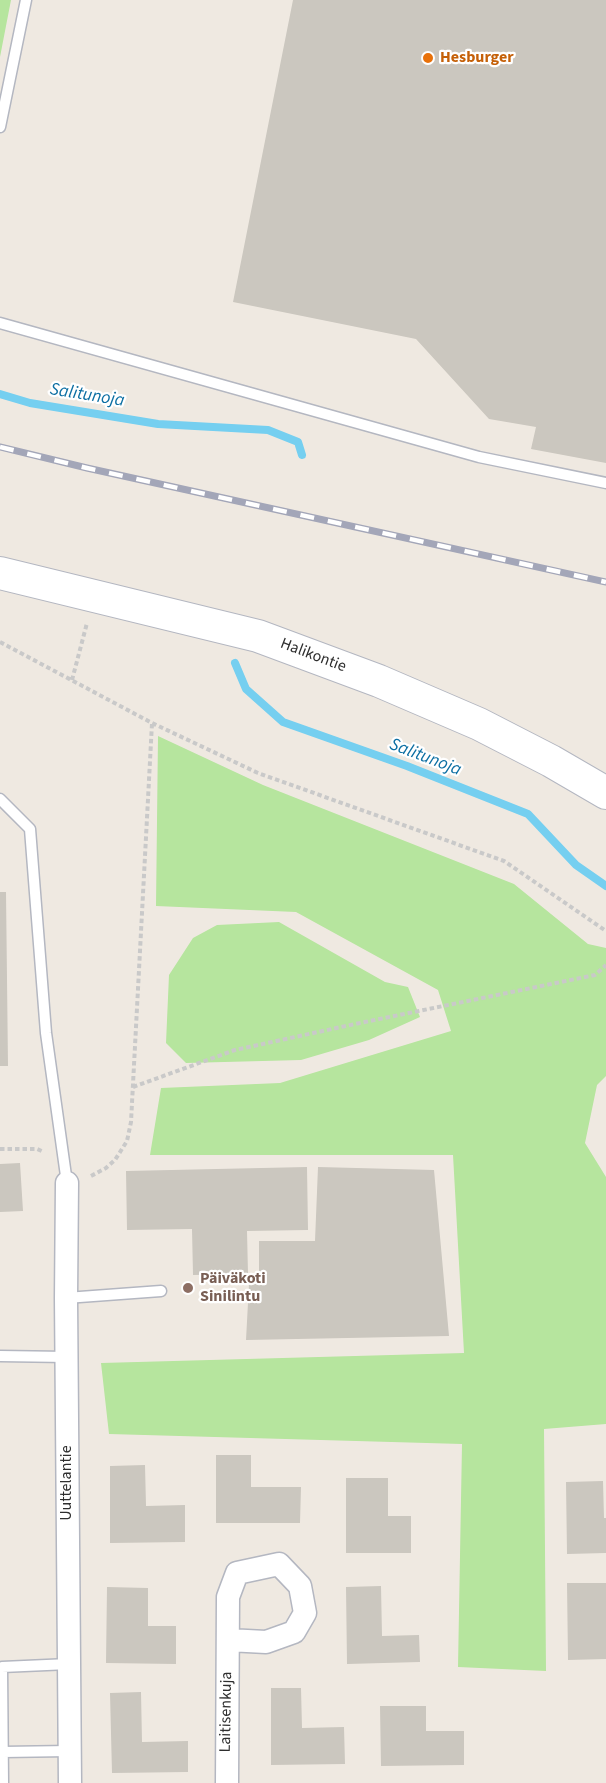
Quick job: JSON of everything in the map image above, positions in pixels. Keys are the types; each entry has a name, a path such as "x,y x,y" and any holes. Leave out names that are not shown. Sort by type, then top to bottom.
{"main road":[{"name":"Halikontie","path":"0,573 258,636 379,681 479,724 551,761 606,793"}],"street":[{"name":"Uuttelantie","path":"67,1183 70,1783"},
{"name":"Laitisenkuja","path":"226,1783 228,1640"}],"lane":[{"path":"0,127 26,0"},
{"path":"0,323 479,457 606,483"},
{"path":"0,799 30,830 46,1033 67,1183"},
{"path":"66,1298 161,1291"},
{"path":"0,1356 67,1357"},
{"path":"3,1783 2,1666 69,1664"},
{"path":"3,1752 69,1751"}],"path":[{"path":"72,680 88,620"},
{"path":"0,642 152,723 258,773 504,861 606,931"},
{"path":"0,1149 37,1149 49,1154 67,1183 95,1175 116,1160 126,1141 131,1122 152,723"},
{"path":"133,1087 235,1050 595,975 606,965"}],"green space":[{"path":"0,0 11,0 0,57"},
{"path":"158,736 263,785 514,884 588,944 606,948 606,1076 597,1085 585,1143 606,1177 606,1424 544,1429 546,1671 458,1667 462,1444 109,1434 101,1363 464,1353 453,1155 150,1155 161,1088 280,1083 451,1031 438,990 296,912 156,906"},
{"path":"279,922 385,982 408,987 420,1017 369,1040 301,1060 186,1063 166,1043 169,975 193,938 217,925"}],"building":[{"path":"293,0 606,0 606,463 531,449 536,427 489,419 416,339 233,302"},
{"path":"0,892 6,892 8,1066 0,1066"},
{"path":"20,1163 23,1211 0,1212 0,1164"},
{"path":"307,1167 308,1230 247,1231 248,1274 193,1275 192,1229 127,1230 126,1171"},
{"path":"318,1167 434,1170 449,1336 246,1340 249,1284 259,1284 259,1241 315,1241"},
{"path":"216,1455 251,1455 251,1487 301,1487 300,1523 216,1523"},
{"path":"145,1465 146,1506 185,1505 185,1542 110,1543 110,1466"},
{"path":"346,1478 388,1478 388,1516 411,1516 411,1553 346,1553"},
{"path":"603,1481 606,1553 567,1554 566,1482"},
{"path":"567,1583 606,1583 606,1659 568,1660"},
{"path":"381,1586 382,1636 419,1635 420,1662 347,1664 346,1587"},
{"path":"107,1587 148,1588 148,1626 176,1626 176,1664 106,1663"},
{"path":"271,1688 301,1688 302,1728 344,1727 345,1764 271,1765"},
{"path":"141,1692 142,1742 188,1741 188,1772 112,1773 110,1693"},
{"path":"380,1706 426,1706 426,1731 464,1731 464,1765 381,1766"}],"waterway":[{"name":"Salitunoja","path":"0,394 30,403 158,424 268,430 298,442 302,455"},
{"name":"Salitunoja","path":"235,663 246,689 283,722 407,766 528,814 576,865 606,886"}],"railway":[{"path":"0,447 606,582"}],"place":[{"name":"Hesburger","path":"428,58"},
{"name":"Päiväkoti Sinilintu","path":"188,1288"}]}
